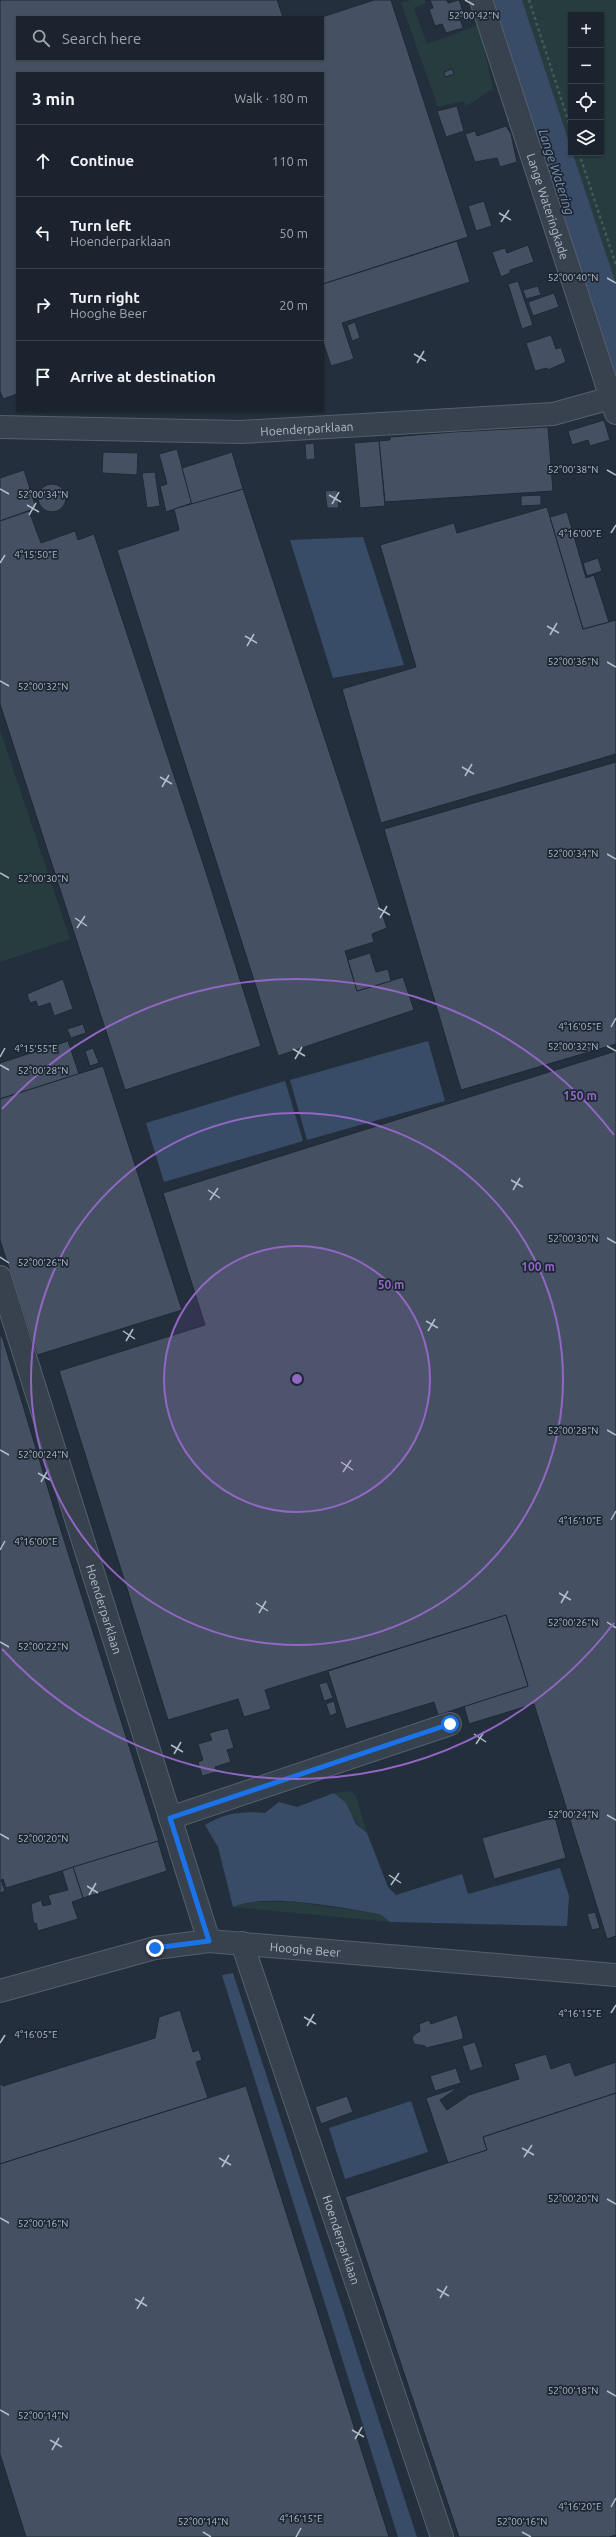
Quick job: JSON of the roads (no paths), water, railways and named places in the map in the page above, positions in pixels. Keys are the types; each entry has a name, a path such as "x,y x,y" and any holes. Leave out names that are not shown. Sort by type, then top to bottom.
{"street":[{"name":"Lange Wateringkade","path":"481,0 614,406"},
{"name":"Hoenderparklaan","path":"0,427 241,432 553,414 614,406"},
{"name":"Hoenderparklaan","path":"0,1276 209,1941"},
{"path":"170,1818 450,1724"},
{"name":"Hooghe Beer","path":"0,1991 155,1948 209,1941 616,1975"},
{"name":"Hoenderparklaan","path":"242,1943 442,2537"}],"water":[{"name":"Lange Watering","path":"487,0 522,0 568,139 568,156 574,156 616,284 616,391"},
{"path":"363,537 404,665 333,678 290,540"},
{"path":"428,1041 445,1101 307,1140 290,1080"},
{"path":"285,1081 303,1141 164,1182 146,1123"},
{"path":"334,1793 346,1803 356,1824 367,1833 388,1887 396,1895 462,1874 468,1894 560,1868 569,1896 567,1926 390,1922 380,1914 326,1905 285,1901 265,1901 233,1907 218,1847 205,1825 227,1815 249,1812 265,1813 279,1802 297,1807"},
{"path":"233,1973 417,2537 398,2537 222,1975"},
{"path":"411,2101 428,2152 345,2179 329,2128"}]}
